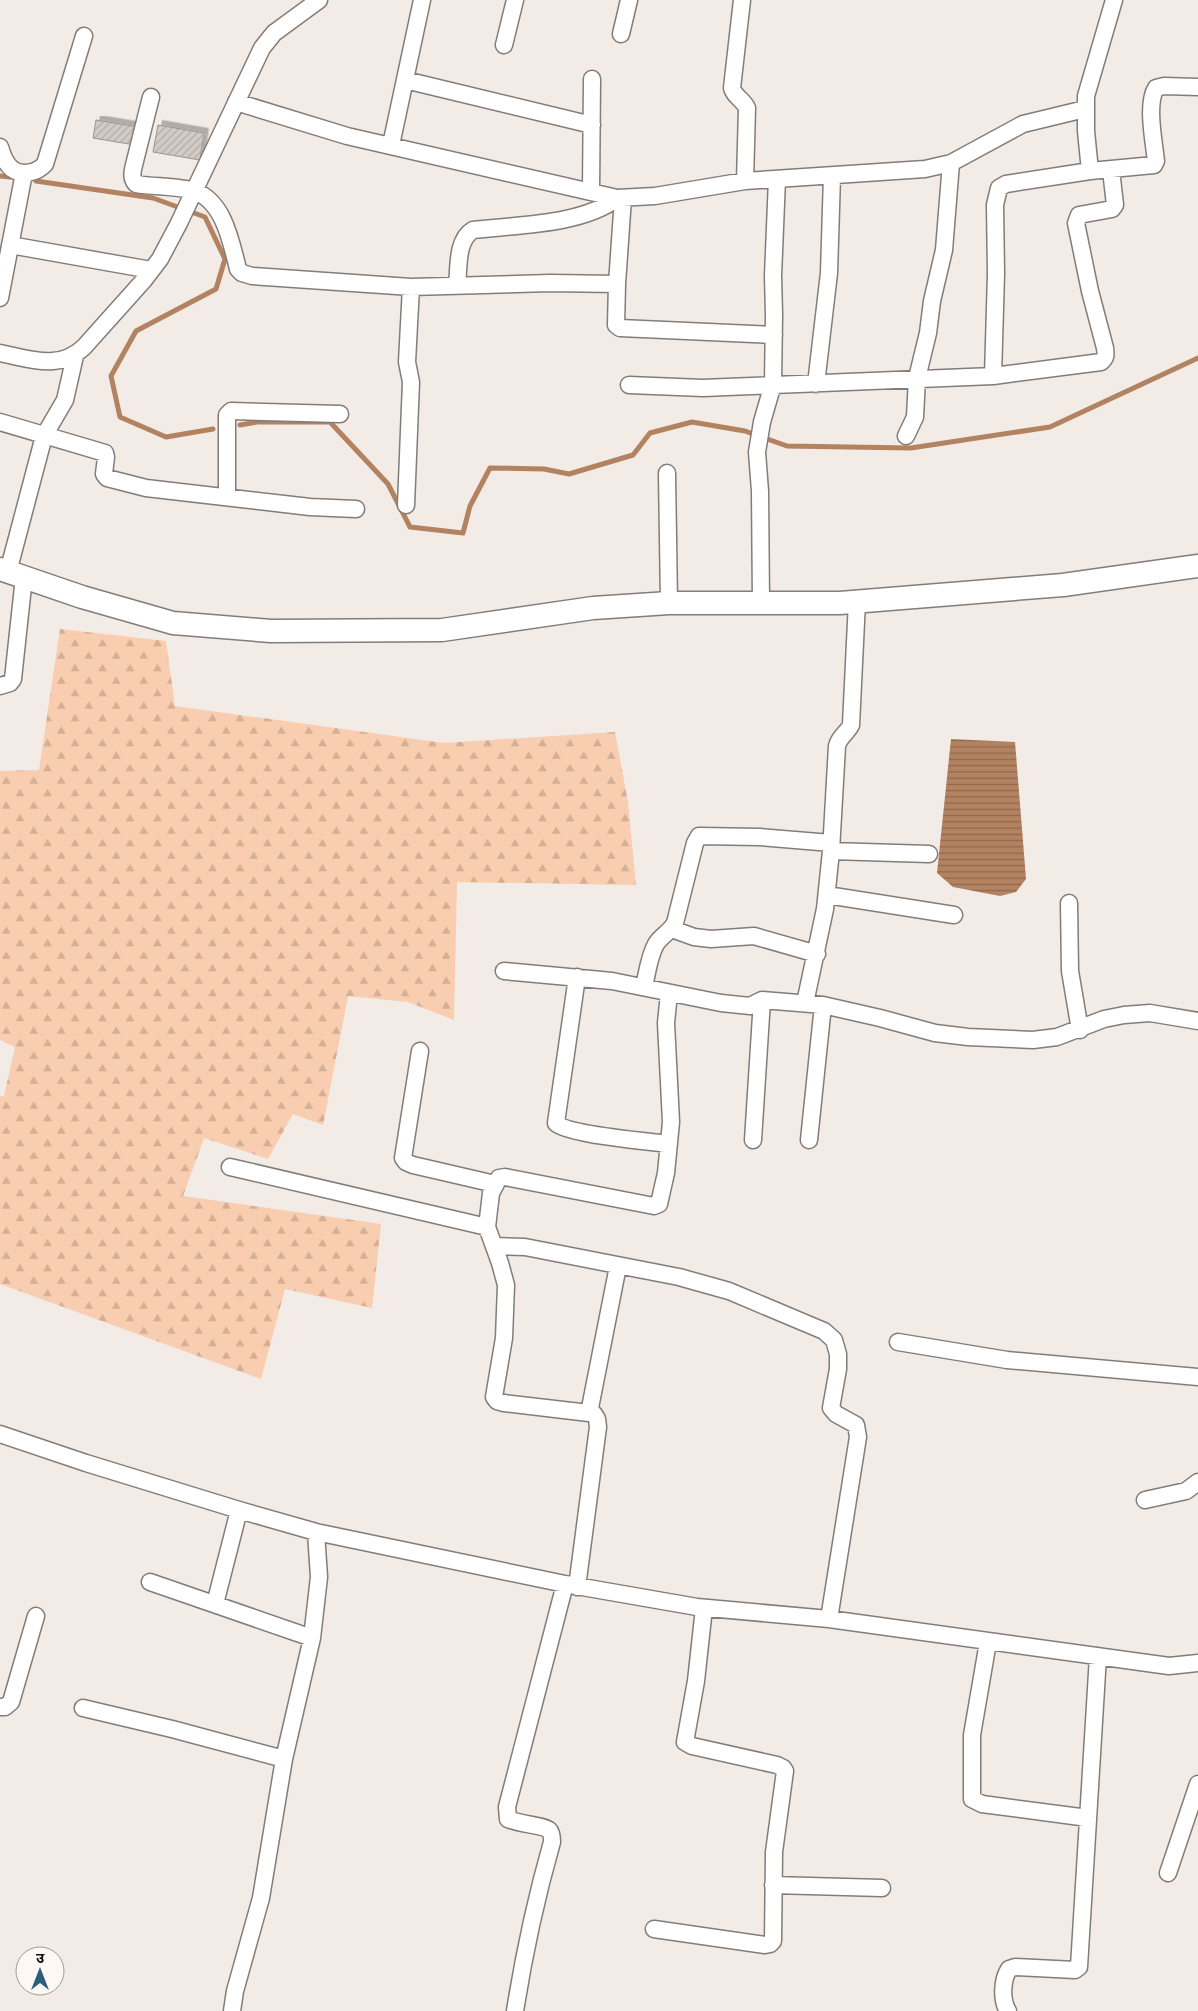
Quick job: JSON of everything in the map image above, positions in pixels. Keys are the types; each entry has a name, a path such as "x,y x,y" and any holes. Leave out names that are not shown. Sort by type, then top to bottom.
{"street":[{"path":"0,353 47,362 63,361 75,356 160,259 262,48 274,33 319,0"},
{"path":"390,145 422,0"},
{"path":"504,44 515,0"},
{"path":"621,34 629,0"},
{"path":"742,0 732,88 734,94 748,108 744,181"},
{"path":"1090,171 1085,109 1086,96 1114,0"},
{"path":"0,147 11,168 24,173 41,169 45,164 84,36"},
{"path":"591,192 592,79"},
{"path":"405,80 592,125"},
{"path":"993,376 996,274 995,206 999,188 1006,184 1090,171 1154,165 1156,161 1151,103 1153,93 1156,88 1164,86 1198,87"},
{"path":"151,97 132,174 133,180 136,184 204,196 217,210 226,226 238,268 242,273 252,276 410,287 550,283 617,284"},
{"path":"236,102 347,136 620,198 655,196 744,181 925,169 951,162 1023,124 1085,109"},
{"path":"906,436 915,417 917,378 944,250 951,162"},
{"path":"629,385 703,388 993,376 1100,362 1104,359 1106,348 1090,291 1076,223 1079,215 1112,209 1115,206 1111,170"},
{"path":"0,298 24,173"},
{"path":"816,384 828,274 832,176"},
{"path":"761,603 760,491 757,452 762,422 773,384 773,276 777,179"},
{"path":"620,198 616,325 620,328 774,335"},
{"path":"458,286 463,241 467,234 473,230 544,223 608,206 620,198"},
{"path":"10,245 151,270"},
{"path":"406,505 411,382 407,362 410,287"},
{"path":"0,686 10,683 13,679 11,573 44,436 65,400 75,356"},
{"path":"227,496 227,415 231,411 340,414"},
{"path":"0,422 105,453 104,474 107,478 146,488 310,507 356,509"},
{"path":"667,473 669,603"},
{"path":"11,573 82,597 173,623 271,632 442,630 593,608 669,603 857,601 1063,585 1198,566"},
{"path":"805,1003 817,954 827,895 837,746 838,740 848,732 851,725 857,601"},
{"path":"644,987 654,950 661,939 672,929 685,887 695,843 699,836 760,837 831,847 929,854"},
{"path":"827,895 954,915"},
{"path":"1069,902 1070,971 1080,1030"},
{"path":"672,929 694,937 711,939 754,936 817,954"},
{"path":"504,971 576,977 644,987 721,1003 750,1006 762,1000 823,1005 935,1033 968,1037 1033,1040 1057,1037 1104,1020 1124,1015 1150,1013 1198,1021"},
{"path":"576,977 556,1123 563,1128 669,1144"},
{"path":"515,2011 533,1914 552,1842 552,1835 549,1830 544,1828 508,1819 507,1807 571,1585 598,1427 594,1414 589,1412 504,1403 498,1401 494,1396 504,1338 506,1284 487,1227 491,1193 499,1178 505,1177 654,1206 659,1204 669,1144 671,1107 666,1023 669,993"},
{"path":"753,1140 762,1000"},
{"path":"809,1140 823,1005"},
{"path":"420,1051 403,1158 406,1162 413,1165 495,1184"},
{"path":"230,1167 487,1227"},
{"path":"494,1246 525,1247 679,1277 729,1291 824,1331 834,1340 838,1354 838,1368 831,1408 836,1414 856,1425 858,1437 828,1619"},
{"path":"589,1412 618,1266"},
{"path":"898,1342 1007,1360 1198,1377"},
{"path":"0,1434 86,1463 316,1532 571,1585 704,1608 828,1619 1169,1666 1198,1663"},
{"path":"1145,1500 1186,1491 1198,1482"},
{"path":"215,1604 239,1510"},
{"path":"232,2011 235,1991 261,1898 284,1760 312,1638 319,1577 316,1532"},
{"path":"150,1582 312,1638"},
{"path":"654,1928 770,1944 774,1937 774,1852 785,1771 777,1766 692,1746 686,1742 696,1681 704,1608"},
{"path":"0,1707 5,1707 11,1702 36,1616"},
{"path":"988,1642 972,1735 972,1799 982,1804 1088,1818"},
{"path":"1008,2011 1003,1986 1005,1975 1009,1969 1015,1967 1075,1970 1078,1967 1098,1656"},
{"path":"83,1708 172,1729 284,1760"},
{"path":"1168,1872 1198,1784"},
{"path":"773,1885 882,1888"}],"green space":[{"path":"60,629 166,641 175,706 444,743 615,732 628,802 636,885 457,882 454,1020 408,1002 348,996 323,1125 293,1114 268,1159 204,1138 183,1196 381,1224 372,1308 285,1289 261,1379 0,1284 0,1096 4,1096 15,1047 0,1040 0,771 39,770"}],"shaded area":[{"path":"951,739 1015,742 1026,879 1016,892 1000,896 953,887 937,873"}],"building":[{"path":"96,120 138,127 135,145 93,138"},
{"path":"158,125 204,133 200,160 153,152"}],"waterway":[{"path":"0,176 10,177"},
{"path":"36,181 153,198 205,217 225,259 216,289 136,331 111,376 120,417 166,437 213,429"},
{"path":"240,425 257,422 330,422 388,484 410,527 463,533 470,506 490,468 544,469 569,474 633,455 650,433 692,422 745,431 787,446 911,448 1050,427 1198,358"}]}
